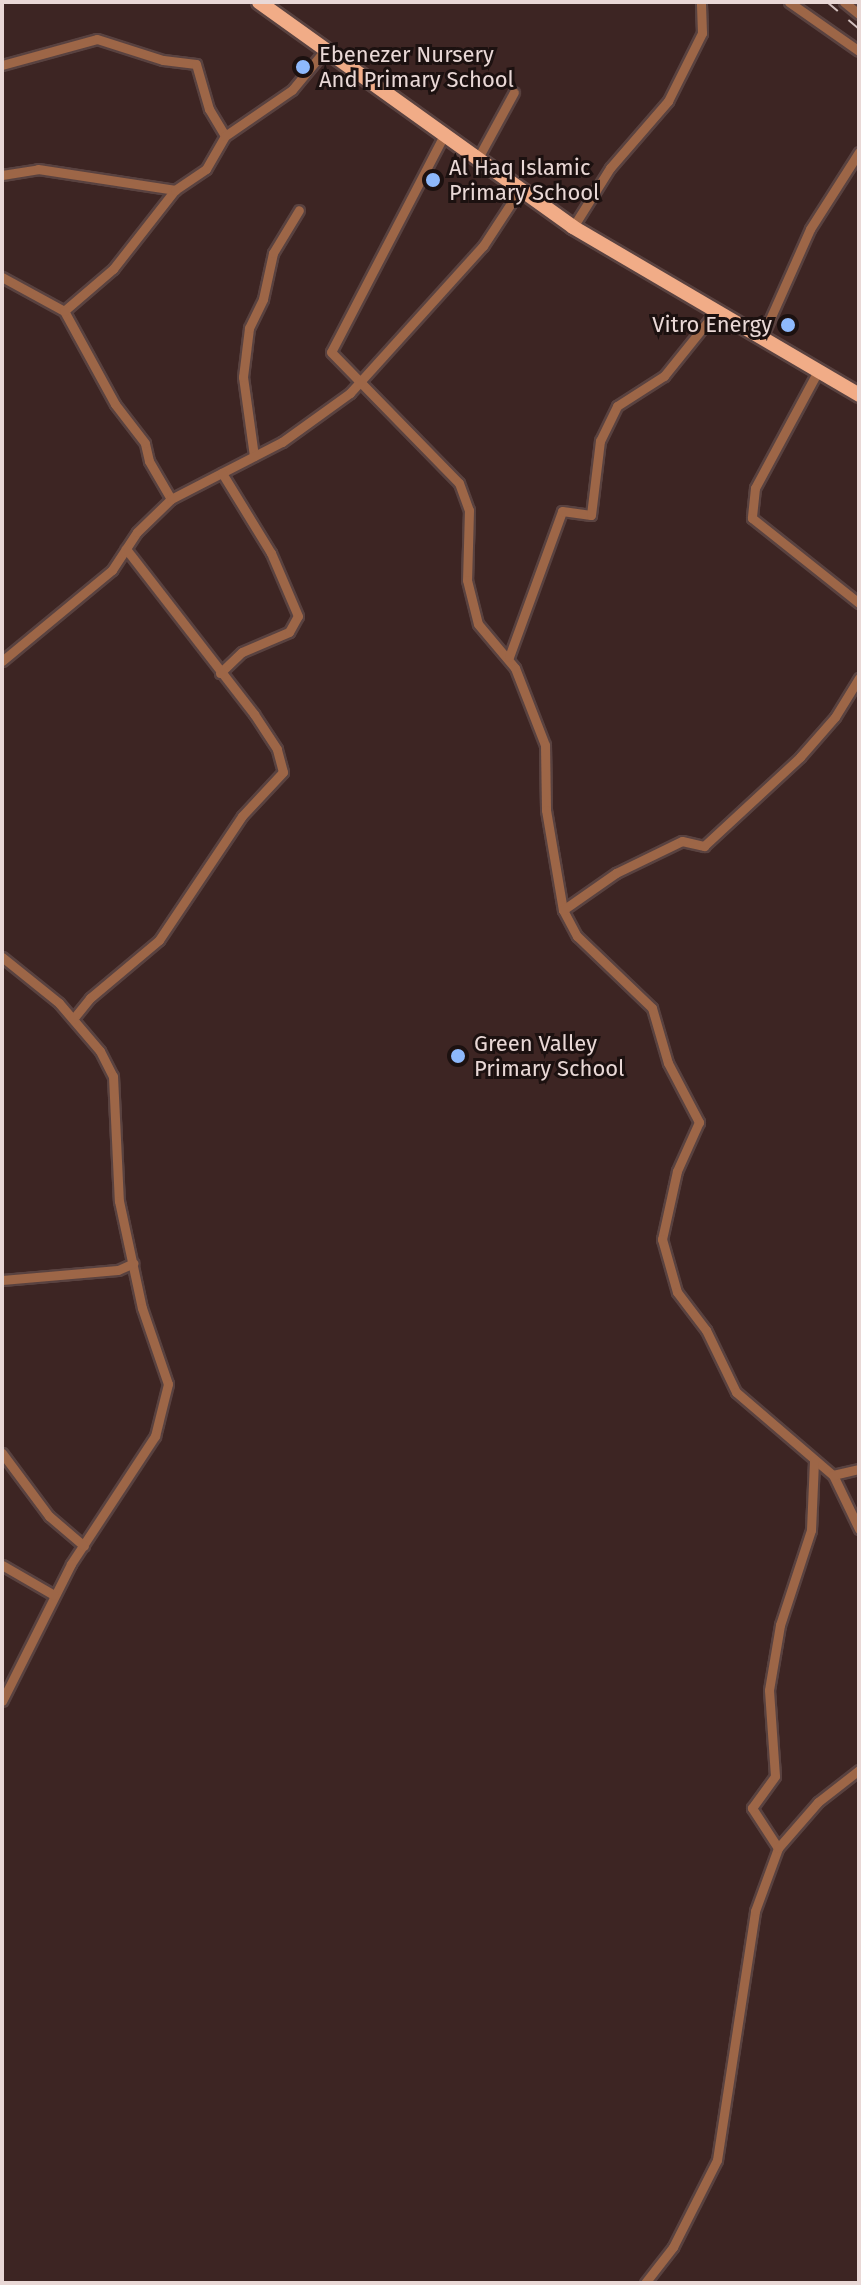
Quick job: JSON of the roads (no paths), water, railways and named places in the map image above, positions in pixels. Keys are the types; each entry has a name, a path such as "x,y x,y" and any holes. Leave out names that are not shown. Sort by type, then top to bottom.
{"main road":[{"path":"259,2 443,137 573,227 859,395"}],"street":[{"path":"573,227 610,168 668,101 702,33 701,2"},
{"path":"789,2 859,51"},
{"path":"844,2 859,14"},
{"path":"2,65 97,39 163,60 196,64 209,109 225,136"},
{"path":"64,311 113,269 175,190 206,169 225,136 292,90 325,50"},
{"path":"477,160 514,92"},
{"path":"443,137 332,344 334,358 363,381 459,483 469,510 467,580 478,624 509,657 547,754 546,810 563,910 577,936 652,1008 668,1063 699,1122 677,1171 662,1239 677,1292 706,1330 718,1363 744,1401 833,1475 859,1529"},
{"path":"762,337 810,229 859,152"},
{"path":"2,175 38,169 175,190"},
{"path":"2,661 112,570 126,549 171,499 315,423 363,381 483,246 519,191"},
{"path":"254,456 243,377 249,328 263,299 273,253 299,210"},
{"path":"2,277 64,311 115,404 145,443 149,461 171,499"},
{"path":"509,657 562,511 591,515 600,441 617,406 664,376 717,310"},
{"path":"818,371 755,488 752,518 859,603"},
{"path":"220,673 242,652 289,632 298,616 277,564 222,473"},
{"path":"73,1019 90,998 159,940 242,816 283,772 277,749 126,549"},
{"path":"563,910 616,873 682,841 704,846 800,757 835,717 859,678"},
{"path":"2,957 73,1019 100,1051 113,1076 119,1201 142,1308 168,1384 167,1403 155,1436 54,1595 2,1701"},
{"path":"2,1280 118,1270 134,1263"},
{"path":"2,1453 49,1516 84,1546"},
{"path":"778,1848 752,1808 775,1776 769,1690 780,1625 811,1530 814,1460"},
{"path":"833,1475 859,1469"},
{"path":"2,1565 54,1595"},
{"path":"645,2283 673,2247 717,2160 755,1911 778,1848 818,1802 859,1770"}],"railway":[{"path":"827,2 859,29"}],"place":[{"name":"Ebenezer Nursery And Primary School","path":"303,67"},
{"name":"Al Haq Islamic Primary School","path":"433,180"},
{"name":"Vitro Energy","path":"788,325"},
{"name":"Green Valley Primary School","path":"458,1056"}]}
